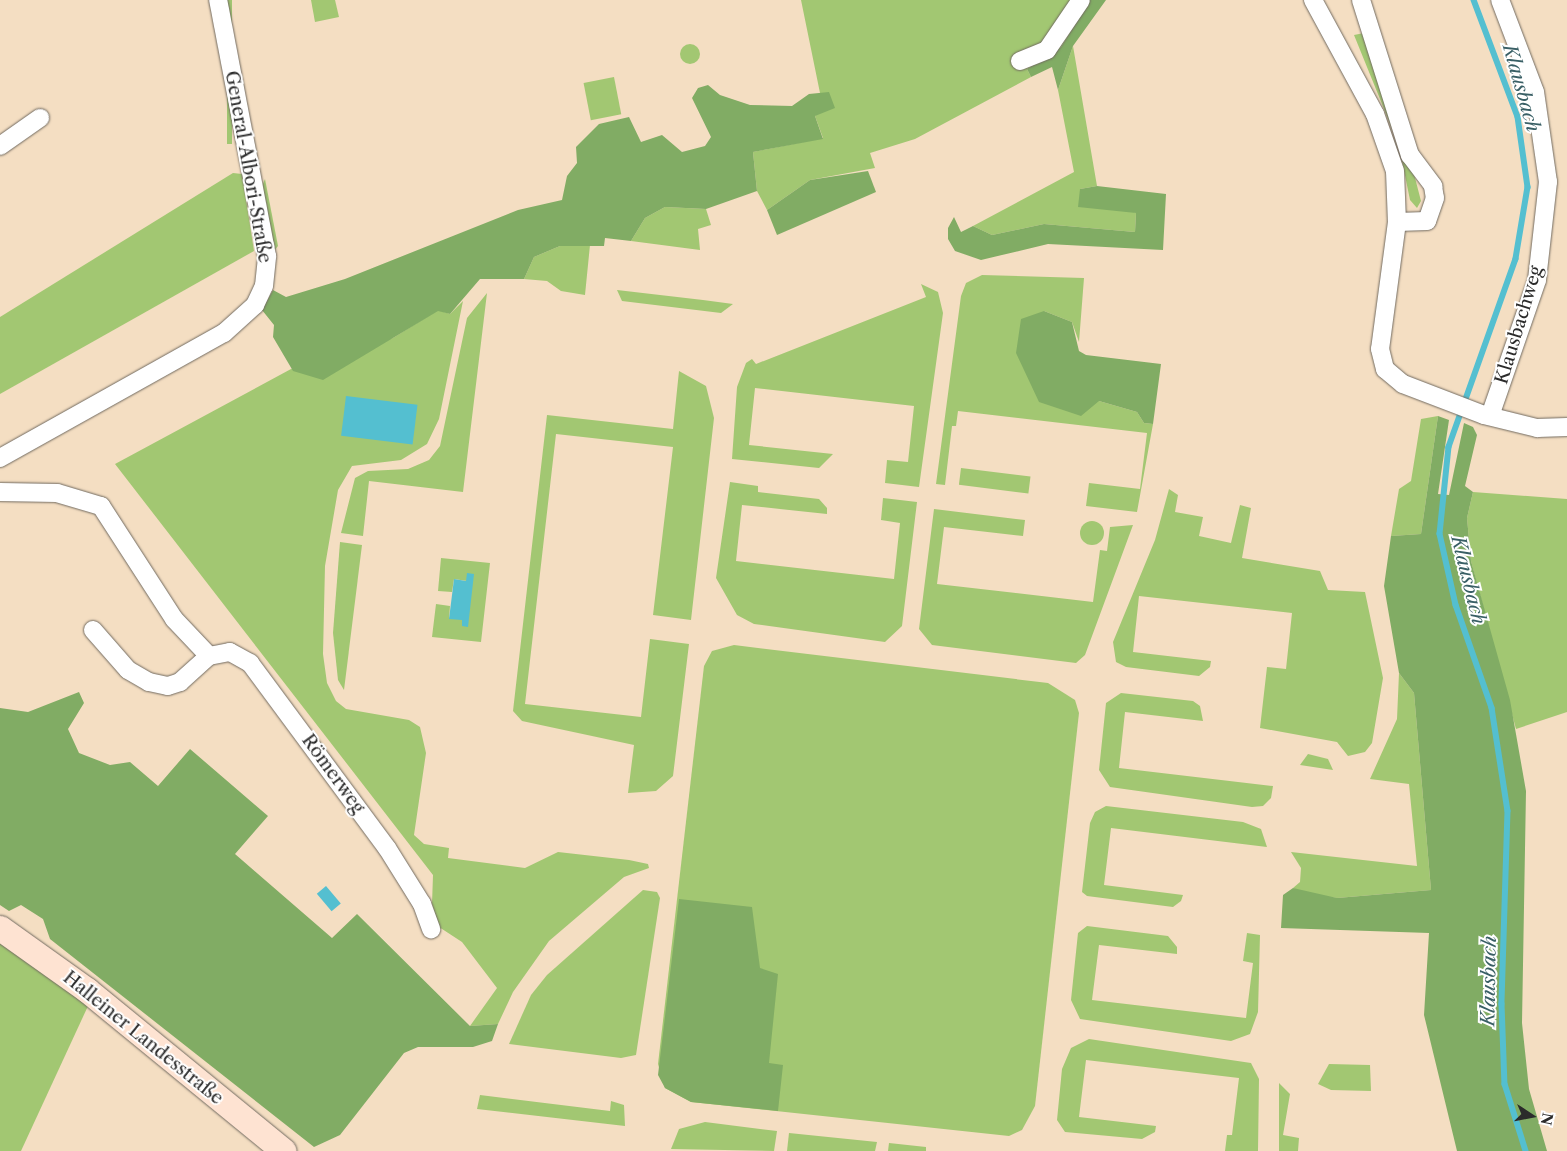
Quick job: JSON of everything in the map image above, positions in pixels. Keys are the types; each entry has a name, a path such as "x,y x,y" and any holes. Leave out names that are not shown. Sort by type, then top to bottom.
{"main road":[{"name":"Halleiner Landesstraße","path":"0,928 87,990 284,1151"}],"street":[{"name":"General-Albori-Straße","path":"0,458 224,333 255,305 264,286 267,256 218,0"},
{"path":"1020,61 1047,50 1081,0"},
{"path":"1313,0 1383,132 1397,187 1397,222 1380,357 1389,374 1403,384 1487,416 1537,428 1567,427"},
{"path":"1361,0 1410,155 1433,186 1435,198 1427,221 1397,222"},
{"name":"Klausbachweg","path":"1487,416 1537,280 1548,182 1535,92 1500,0"},
{"path":"0,146 40,118"},
{"path":"0,492 57,493 102,506 174,619 209,656 180,682 168,686 149,682 128,670 93,630"},
{"name":"Römerweg","path":"209,656 230,652 250,663 386,848 422,904 431,929"}],"green space":[{"path":"227,0 232,0 232,144 227,144"},
{"path":"311,0 335,0 339,17 315,22"},
{"path":"801,0 1090,0 1061,47 1027,69 1031,77 915,139 870,153 875,168 810,180 767,210 757,191 753,152 823,138 815,116 829,93 820,93"},
{"path":"1090,0 1106,0 1073,46 1058,90 1052,67 1031,77 1027,69 1061,47"},
{"path":"1364,33 1414,174 1421,201 1417,208 1410,200 1399,146 1354,35"},
{"path":"690,44 697,47 700,54 697,61 690,64 683,61 680,54 683,47"},
{"path":"1073,46 1097,186 1080,189 1136,213 1135,232 1044,224 992,235 973,226 1074,172 1058,90"},
{"path":"614,77 621,114 591,120 584,83"},
{"path":"708,85 720,95 750,105 792,106 809,94 829,92 835,108 815,116 823,139 753,152 757,191 706,209 665,207 645,218 631,241 605,238 604,246 560,246 534,257 524,279 480,279 450,314 438,311 323,380 293,371 273,337 274,325 262,310 273,290 286,297 345,279 518,210 562,200 567,176 577,163 576,147 599,124 629,117 641,142 662,135 682,152 705,146 711,137 692,98 698,88"},
{"path":"868,171 876,192 777,235 767,210 810,180"},
{"path":"233,173 242,174 254,251 0,394 0,317"},
{"path":"265,179 278,246 274,251 262,186"},
{"path":"1097,186 1166,194 1163,250 1048,244 981,260 955,251 948,239 948,228 954,217 961,232 973,226 992,235 1044,224 1135,232 1136,213 1078,207 1080,189"},
{"path":"665,207 706,209 711,225 698,229 700,250 631,241 645,218"},
{"path":"590,245 585,295 561,291 547,281 524,279 534,257 560,246"},
{"path":"982,275 1084,278 1079,342 1072,322 1044,311 1099,401 1137,412 1144,423 1153,424 1137,512 1086,506 1089,483 1140,489 1147,433 958,411 956,426 952,426 945,485 936,484 961,296 966,283"},
{"path":"921,284 938,292 943,313 919,487 885,483 887,460 908,462 914,406 755,388 749,445 833,454 819,468 732,459 737,387 746,363 752,359 756,364 926,297"},
{"path":"617,290 733,304 721,313 622,301"},
{"path":"487,293 463,492 369,481 363,536 341,533 355,478 368,471 408,469 429,460 440,446 467,318"},
{"path":"463,301 439,419 427,444 401,460 352,466 338,490 325,566 323,654 327,683 336,701 346,709 409,720 420,727 426,753 414,835 424,844 449,848 448,858 525,868 558,852 629,860 648,864 649,868 624,877 549,941 513,992 498,1024 470,1026 497,988 462,942 439,927 432,904 433,875 115,464 291,369 393,338 438,310 450,314"},
{"path":"1044,311 1072,322 1079,351 1086,355 1161,364 1153,424 1144,423 1137,412 1099,401 1081,416 1039,402 1016,353 1021,319"},
{"path":"679,371 706,386 714,418 691,620 653,615 673,447 556,434 525,704 641,717 650,639 689,644 673,776 656,791 628,793 634,745 522,721 513,711 547,415 673,429"},
{"path":"1438,416 1421,534 1391,536 1399,489 1411,481 1421,419"},
{"path":"1438,416 1449,420 1438,494 1449,495 1464,423 1473,427 1477,435 1465,486 1473,492 1467,518 1471,561 1510,700 1526,791 1522,1023 1529,1089 1547,1151 1457,1151 1424,1015 1429,933 1281,928 1283,895 1293,888 1337,898 1431,890 1414,693 1399,673 1384,586 1391,536 1421,534"},
{"path":"961,468 1030,477 1028,493 959,485"},
{"path":"730,482 758,486 758,492 819,499 827,508 827,514 742,505 736,561 894,579 900,523 881,520 883,498 917,502 902,626 885,642 754,624 737,615 716,578"},
{"path":"1169,489 1178,495 1175,512 1203,517 1199,536 1231,543 1240,505 1251,508 1242,558 1320,571 1328,590 1365,592 1383,678 1372,743 1365,752 1348,756 1337,742 1260,728 1267,667 1286,669 1292,613 1139,596 1133,652 1211,661 1210,667 1199,676 1126,667 1116,662 1113,642 1155,540"},
{"path":"1473,492 1567,499 1567,712 1516,729 1471,561 1467,518"},
{"path":"934,509 1025,520 1023,536 944,527 937,584 1093,602 1100,550 1107,551 1110,527 1133,525 1085,655 1076,663 932,645 919,629"},
{"path":"1092,521 1100,525 1104,533 1100,541 1092,545 1084,541 1080,533 1084,525"},
{"path":"340,542 362,545 344,690 338,680 333,633"},
{"path":"441,558 490,563 481,642 432,637 436,604 450,606 449,619 467,581 454,579 452,592 438,591"},
{"path":"734,645 1048,683 1075,700 1079,713 1035,1106 1022,1130 1009,1136 691,1102 665,1088 658,1064 704,666 712,651"},
{"path":"1399,673 1414,693 1431,890 1337,898 1305,895 1293,888 1300,882 1301,868 1291,852 1417,866 1409,784 1370,779 1397,719"},
{"path":"79,692 84,703 68,729 79,753 110,765 130,762 158,786 190,749 268,816 235,854 332,938 357,914 470,1026 498,1024 492,1041 473,1047 418,1047 404,1053 340,1135 314,1147 50,939 43,919 21,905 9,911 0,905 0,708 28,712"},
{"path":"1121,693 1193,701 1200,706 1203,721 1125,712 1119,768 1273,786 1271,798 1263,806 1252,807 1110,787 1099,770 1106,703"},
{"path":"1308,754 1328,759 1333,770 1300,765"},
{"path":"1106,806 1243,822 1261,829 1267,847 1111,828 1104,885 1183,895 1181,901 1173,907 1087,896 1082,892 1090,823 1095,812"},
{"path":"643,890 657,892 660,898 636,1055 621,1058 509,1044 531,995 547,975"},
{"path":"679,899 752,907 760,968 778,974 769,1063 783,1065 778,1111 691,1102 665,1088 658,1075"},
{"path":"1087,926 1168,936 1177,947 1177,954 1099,945 1092,1000 1246,1018 1253,963 1243,961 1247,933 1260,935 1258,1012 1250,1034 1231,1041 1080,1019 1071,1000 1078,933"},
{"path":"0,941 88,1006 21,1151 0,1151"},
{"path":"1089,1039 1251,1063 1259,1079 1258,1151 1225,1151 1227,1135 1232,1135 1239,1078 1086,1060 1079,1117 1156,1126 1155,1132 1142,1139 1065,1132 1057,1120 1062,1069 1071,1048"},
{"path":"1329,1064 1370,1065 1371,1091 1331,1090 1318,1084"},
{"path":"1279,1083 1290,1094 1283,1135 1299,1138 1298,1151 1279,1151"},
{"path":"480,1095 610,1111 611,1101 624,1105 625,1126 477,1109"},
{"path":"705,1122 777,1131 774,1151 671,1149 679,1129"},
{"path":"789,1133 877,1142 875,1151 787,1151"},
{"path":"889,1143 926,1147 926,1151 888,1151"}],"water":[{"path":"346,396 417,405 413,444 341,436"},
{"path":"467,573 474,574 468,627 462,626 462,620 449,619 454,579 466,581"},
{"path":"326,886 341,904 332,911 317,894"}],"waterway":[{"name":"Klausbach","path":"1474,0 1518,117 1528,187 1516,259 1449,447 1440,534 1456,605 1492,708 1508,811 1502,1004 1505,1084 1526,1151"}]}
